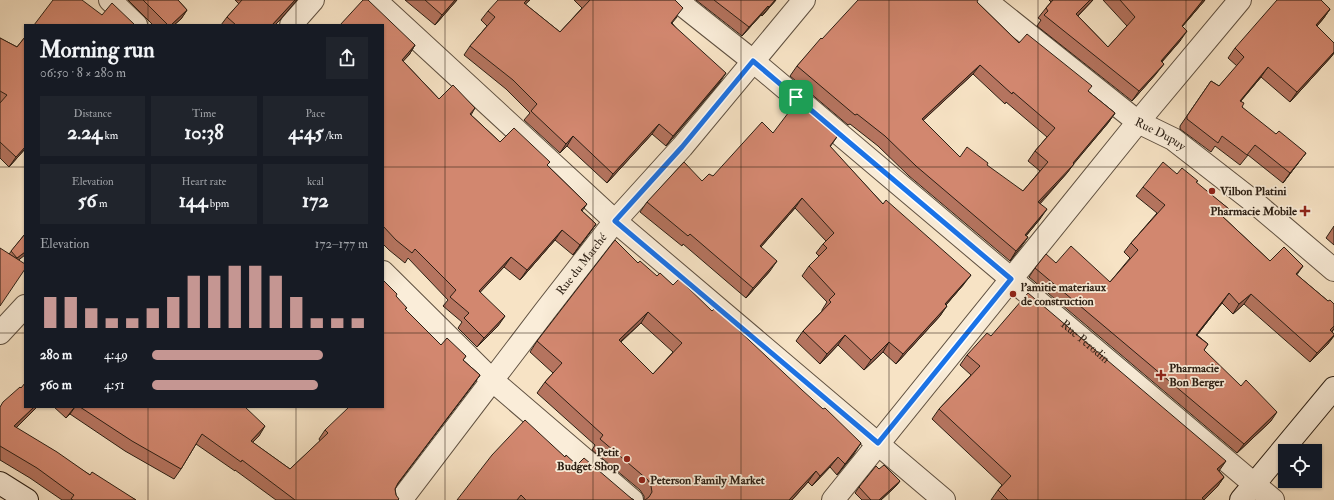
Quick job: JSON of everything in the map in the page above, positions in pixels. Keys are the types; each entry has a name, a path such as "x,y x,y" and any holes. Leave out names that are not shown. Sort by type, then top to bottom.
{"street":[{"path":"110,0 135,24"},
{"path":"292,24 313,0"},
{"path":"375,0 615,221 944,500"},
{"name":"Rue Perodin","path":"676,0 753,61 1011,279 1248,492 1273,500"},
{"name":"Rue du Marché","path":"401,500 615,221 682,147 804,0"},
{"name":"Rue Dupuy","path":"986,0 1138,122 1172,139 1254,202 1334,270"},
{"path":"833,500 1138,122 1240,0"},
{"path":"384,273 493,381 632,500"},
{"path":"0,333 24,307"},
{"path":"1248,492 1334,388"},
{"path":"0,483 27,500"}],"building":[{"path":"53,0 82,0 102,15 112,3 134,24 35,24"},
{"path":"143,0 178,0 187,10 172,24 167,24"},
{"path":"242,0 295,0 273,24 235,24 227,17"},
{"path":"363,0 368,0 415,45 402,60 439,99 453,85 475,108 470,114 500,142 514,128 550,162 547,165 587,204 581,210 596,224 580,245 562,230 527,270 511,257 479,291 505,316 484,338 464,318 469,313 450,297 456,290 415,249 412,253 396,240 384,227 384,24 341,24"},
{"path":"425,0 455,0 442,15"},
{"path":"498,0 527,0 524,3 560,32 590,0 675,0 683,8 671,23 726,73 673,136 659,124 613,174 573,136 566,144 531,111 537,104 513,80 470,46 495,17 488,11"},
{"path":"714,0 775,0 749,27"},
{"path":"858,0 978,0 977,2 1019,43 1027,34 1092,86 1088,91 1115,113 1073,163 1074,164 1038,202 1047,209 1025,235 1028,237 1016,251 916,166 885,136 857,114 855,115 797,66 821,38 822,39","holes":["980,65 1012,94 1013,92 1055,128 1035,151 1048,162 1023,191 987,165 988,163 967,147 960,157 922,119"]},
{"path":"1053,0 1090,0 1076,14 1108,47 1135,17 1120,0 1203,0 1182,26 1187,31 1161,61 1164,64 1139,91 1044,15 1048,11 1046,8"},
{"path":"1277,0 1321,0 1330,9 1316,25 1334,43 1334,52 1297,92 1268,67 1240,101 1244,103 1242,107 1276,134 1279,131 1306,153 1290,173 1255,145 1247,155 1222,136 1218,143 1187,119 1187,116 1211,81 1219,86 1244,57 1235,48"},
{"path":"0,38 17,47 24,38 24,148 16,157 0,142 0,103 7,95 0,91"},
{"path":"798,100 839,134 830,146 883,204 886,200 971,275 945,304 947,306 903,354 889,342 871,360 845,335 827,354 803,331 831,302 829,300 835,294 809,266 827,248 823,244 834,233 802,198 760,246 777,261 753,288 690,234 688,236 647,202 684,162 702,181 709,174 713,176 762,122 773,133"},
{"path":"1163,162 1177,174 1182,168 1198,181 1196,182 1229,209 1222,216 1270,261 1284,247 1303,266 1296,274 1328,301 1330,300 1334,304 1334,326 1330,330 1334,335 1317,353 1251,294 1239,304 1229,293 1196,335 1208,344 1204,350 1241,386 1246,380 1277,412 1244,444 1035,268 1046,254 1056,263 1071,246 1110,282 1138,250 1131,243 1165,205 1143,187"},
{"path":"24,235 24,253 17,258 11,251"},
{"path":"615,240 638,263 640,261 657,276 660,273 673,285 679,279 712,311 715,308 802,390 823,409 825,408 861,443 845,464 838,457 820,476 816,471 789,500 645,500 652,492 648,480 600,439 603,435 545,382 562,363 537,341","holes":["648,312 682,343 653,374 619,340"]},
{"path":"0,248 24,263 24,270 0,306"},
{"path":"384,281 397,294 396,296 407,308 405,309 441,345 447,338 466,356 463,360 480,375 398,483 395,489 396,495 399,499 398,500 295,500 242,460 241,462 202,434 181,469 132,441 82,408 246,408 265,426 251,441 290,469 328,433 325,430 348,408 384,408"},
{"path":"1028,293 1226,461 1217,469 1224,477 1202,498 1204,500 1008,500 998,490 1011,476 939,409 980,366 967,355 987,333 991,336"},
{"path":"24,384 24,408 33,408 14,426 57,452 90,475 92,472 136,500 73,500 71,499 74,495 37,468 0,446 0,407 3,402 20,387 21,388"},
{"path":"525,420 565,457 566,455 577,465 584,458 634,500 526,500 521,495 517,500 457,500 492,455"},
{"path":"884,465 900,481 879,500 871,500 859,487 876,466 879,469"}],"place":[{"name":"Vilbon Platini","path":"1212,191"},
{"name":"Pharmacie Mobile","path":"1305,211"},
{"name":"l'amitie materiaux de construction","path":"1013,294"},
{"name":"Pharmacie Bon Berger","path":"1161,375"},
{"name":"Petit Budget Shop","path":"627,459"},
{"name":"Peterson Family Market","path":"642,480"}],"route":[{"path":"753,61 796,97 1011,279 878,443 615,221 682,147 753,61"}]}
